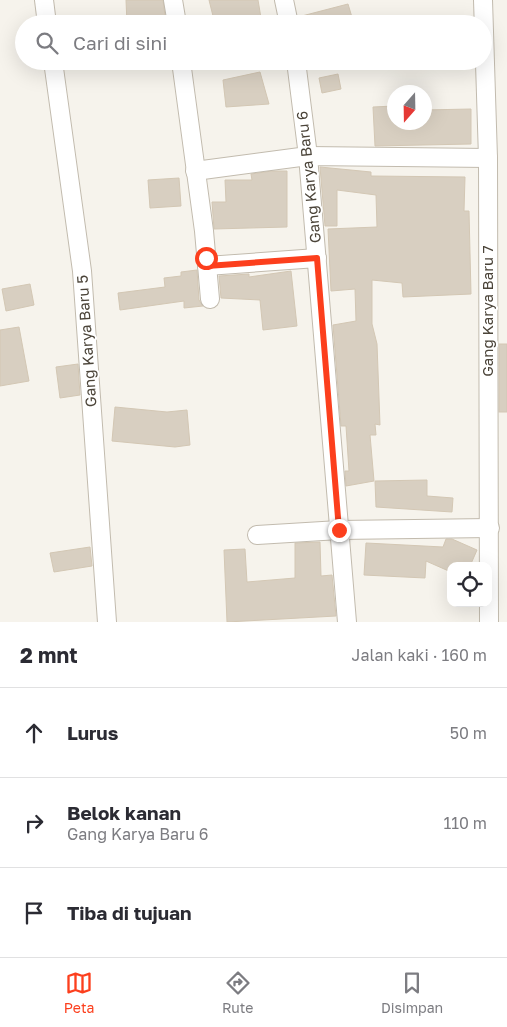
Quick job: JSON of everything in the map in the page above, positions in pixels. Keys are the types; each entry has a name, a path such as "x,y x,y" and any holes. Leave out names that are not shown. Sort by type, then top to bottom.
{"street":[{"path":"44,0 46,15"},
{"path":"173,0 176,15"},
{"path":"284,0 287,15"},
{"name":"Gang Karya Baru 7","path":"483,0 483,15"},
{"name":"Gang Karya Baru 5","path":"53,70 82,271 106,622"},
{"path":"182,70 210,300"},
{"name":"Gang Karya Baru 6","path":"297,70 308,156 347,622"},
{"name":"Gang Karya Baru 7","path":"485,70 488,158 489,622"},
{"path":"195,171 308,156 488,158"},
{"path":"207,266 317,258"},
{"path":"257,535 339,530 490,528"}],"building":[{"path":"126,0 163,0 165,15 127,15"},
{"path":"209,0 258,0 260,15 213,15"},
{"path":"348,4 351,15 306,15"},
{"path":"260,72 269,104 226,107 223,80"},
{"path":"338,74 341,89 322,93 319,78"},
{"path":"387,106 387,130 432,130 432,110 471,109 471,144 375,146 373,107"},
{"path":"320,167 371,172 371,176 465,177 464,211 469,211 471,294 403,297 402,283 372,280 372,324 377,344 380,425 375,424 376,435 370,435 374,481 346,486 345,471 349,471 346,426 341,426 333,325 356,321 355,289 331,291 328,229 377,227 376,195 337,190 337,226 325,226"},
{"path":"287,171 287,227 214,229 212,202 226,202 225,180 252,180 251,174"},
{"path":"179,178 181,206 150,208 148,180"},
{"path":"197,270 199,300 203,306 184,308 184,301 120,310 118,293 165,287 164,278 181,276 181,272"},
{"path":"291,271 297,326 263,330 260,300 221,298 219,276 249,274 249,277"},
{"path":"30,284 34,305 6,311 2,289"},
{"path":"19,327 29,381 0,386 0,330"},
{"path":"499,344 507,344 507,412 499,412"},
{"path":"78,364 80,395 60,398 56,367"},
{"path":"115,407 167,412 187,410 190,445 175,447 112,441"},
{"path":"427,480 427,496 453,498 452,512 376,507 375,481"},
{"path":"446,539 452,539 477,550 472,562 447,562 447,570 426,561 425,578 364,575 366,543 443,547"},
{"path":"320,542 321,576 332,575 336,616 227,622 224,550 245,549 247,582 295,578 295,543"},
{"path":"90,547 92,566 54,572 50,553"}],"route":[{"path":"206,258 207,266 317,258 339,530"}]}
